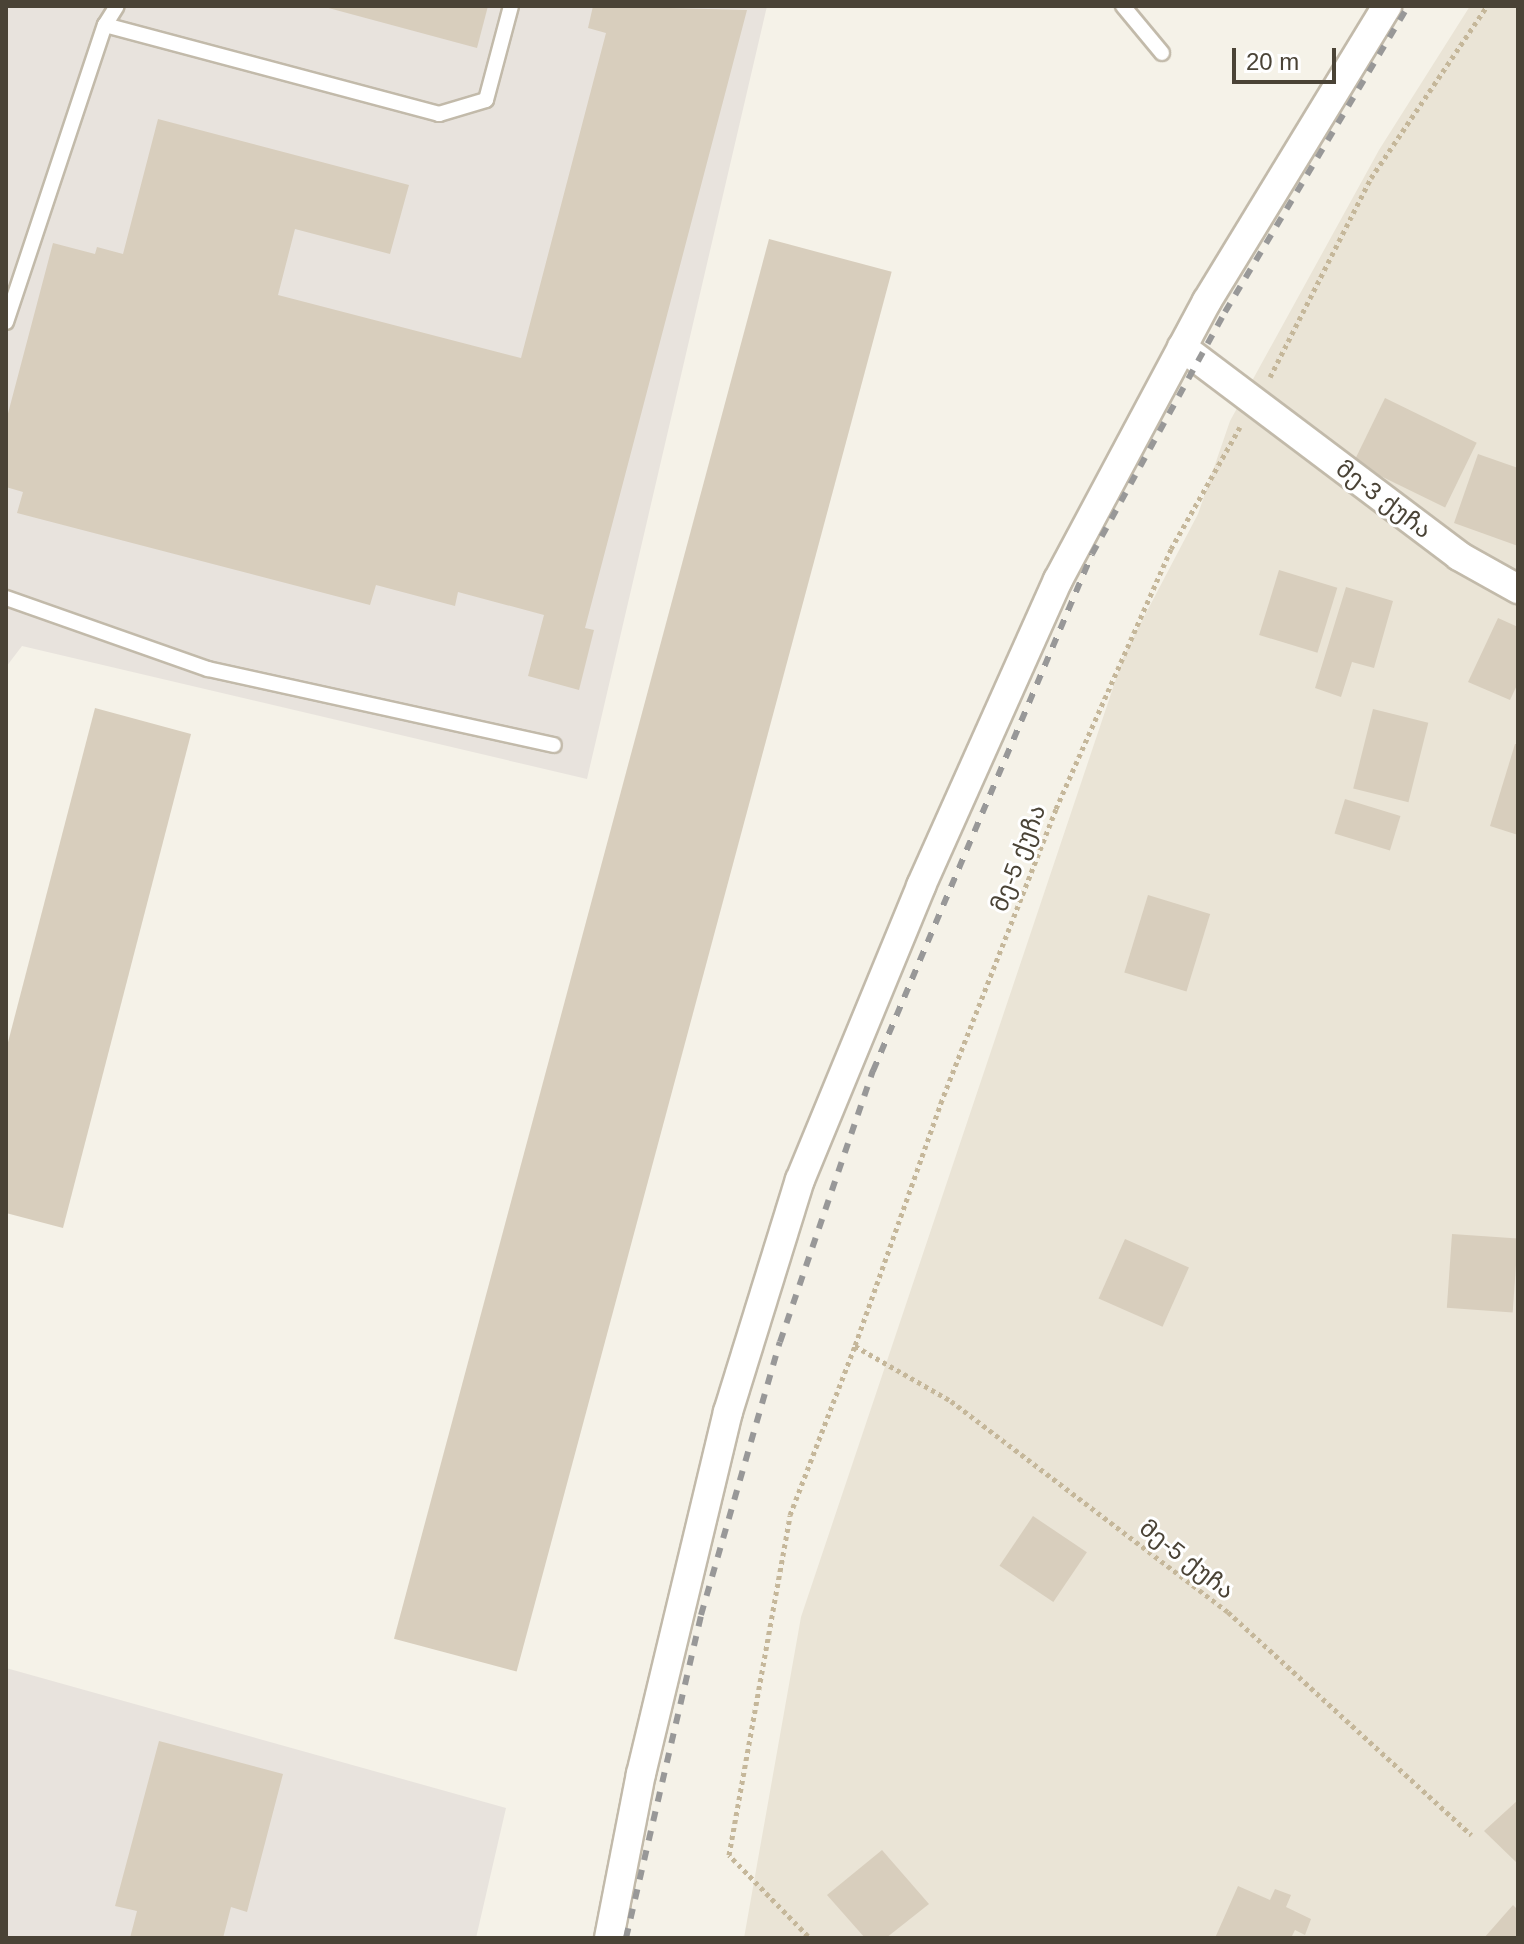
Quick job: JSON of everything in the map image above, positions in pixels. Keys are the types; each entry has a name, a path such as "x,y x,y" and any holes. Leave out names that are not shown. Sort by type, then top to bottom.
{"street":[{"path":"609,1938 641,1774 728,1412 800,1180 921,886 1058,580 1182,347 1387,6"},
{"name":"მე-3 ქუჩა","path":"1182,347 1459,556 1518,589"}],"lane":[{"path":"6,322 105,25 117,6"},
{"path":"105,25 439,114 486,100 511,6"},
{"path":"1123,6 1162,53"},
{"path":"6,598 208,669 554,745"}],"path":[{"name":"მე-5 ქუჩა","path":"808,1936 729,1855 790,1515 855,1346 942,1100 1056,809 1171,549 1255,401 1371,178 1487,6"},
{"name":"მე-5 ქუჩა","path":"855,1346 951,1401 1228,1612 1471,1835"}],"shaded area":[{"path":"6,6 767,6 587,779 22,646 6,667"},
{"path":"1470,6 1518,6 1518,1938 744,1938 801,1617 1124,655 1198,514 1230,421 1379,150"},
{"path":"6,1668 506,1808 476,1938 6,1938"}],"building":[{"path":"321,6 488,6 477,48"},
{"path":"593,6 747,10 585,628 594,630 579,690 528,676 544,615 458,592 455,606 376,585 370,605 17,513 23,492 6,487 6,421 53,243 95,254 97,247 123,254 158,119 409,185 390,254 295,229 278,295 521,358 606,33 588,28"},
{"path":"769,239 892,272 517,1671 394,1639"},
{"path":"1385,398 1477,443 1445,507 1353,463"},
{"path":"1478,454 1518,468 1518,546 1454,523"},
{"path":"1279,570 1337,588 1317,653 1259,635"},
{"path":"1346,587 1393,601 1374,668 1352,662 1341,697 1315,688"},
{"path":"1498,618 1518,627 1518,683 1510,700 1468,682"},
{"path":"95,708 191,734 63,1228 6,1213 6,1050"},
{"path":"1373,709 1428,723 1408,802 1353,789"},
{"path":"1515,744 1518,744 1518,835 1490,826"},
{"path":"1345,799 1400,816 1390,850 1334,833"},
{"path":"1148,895 1210,914 1186,991 1124,972"},
{"path":"1452,1234 1518,1239 1513,1312 1447,1308"},
{"path":"1125,1239 1189,1267 1163,1327 1099,1298"},
{"path":"1033,1516 1087,1552 1053,1602 999,1566"},
{"path":"159,1741 283,1774 247,1912 231,1907 223,1938 130,1938 137,1911 115,1906"},
{"path":"1518,1800 1518,1864 1484,1831"},
{"path":"882,1850 929,1904 886,1938 865,1938 827,1895"},
{"path":"1238,1886 1270,1900 1275,1889 1291,1895 1286,1907 1311,1919 1305,1935 1295,1930 1291,1938 1215,1938"},
{"path":"1513,1905 1518,1910 1518,1938 1484,1938"}],"railway":[{"path":"626,1938 701,1615 780,1342 873,1071 1092,554 1225,312 1408,6"}]}
